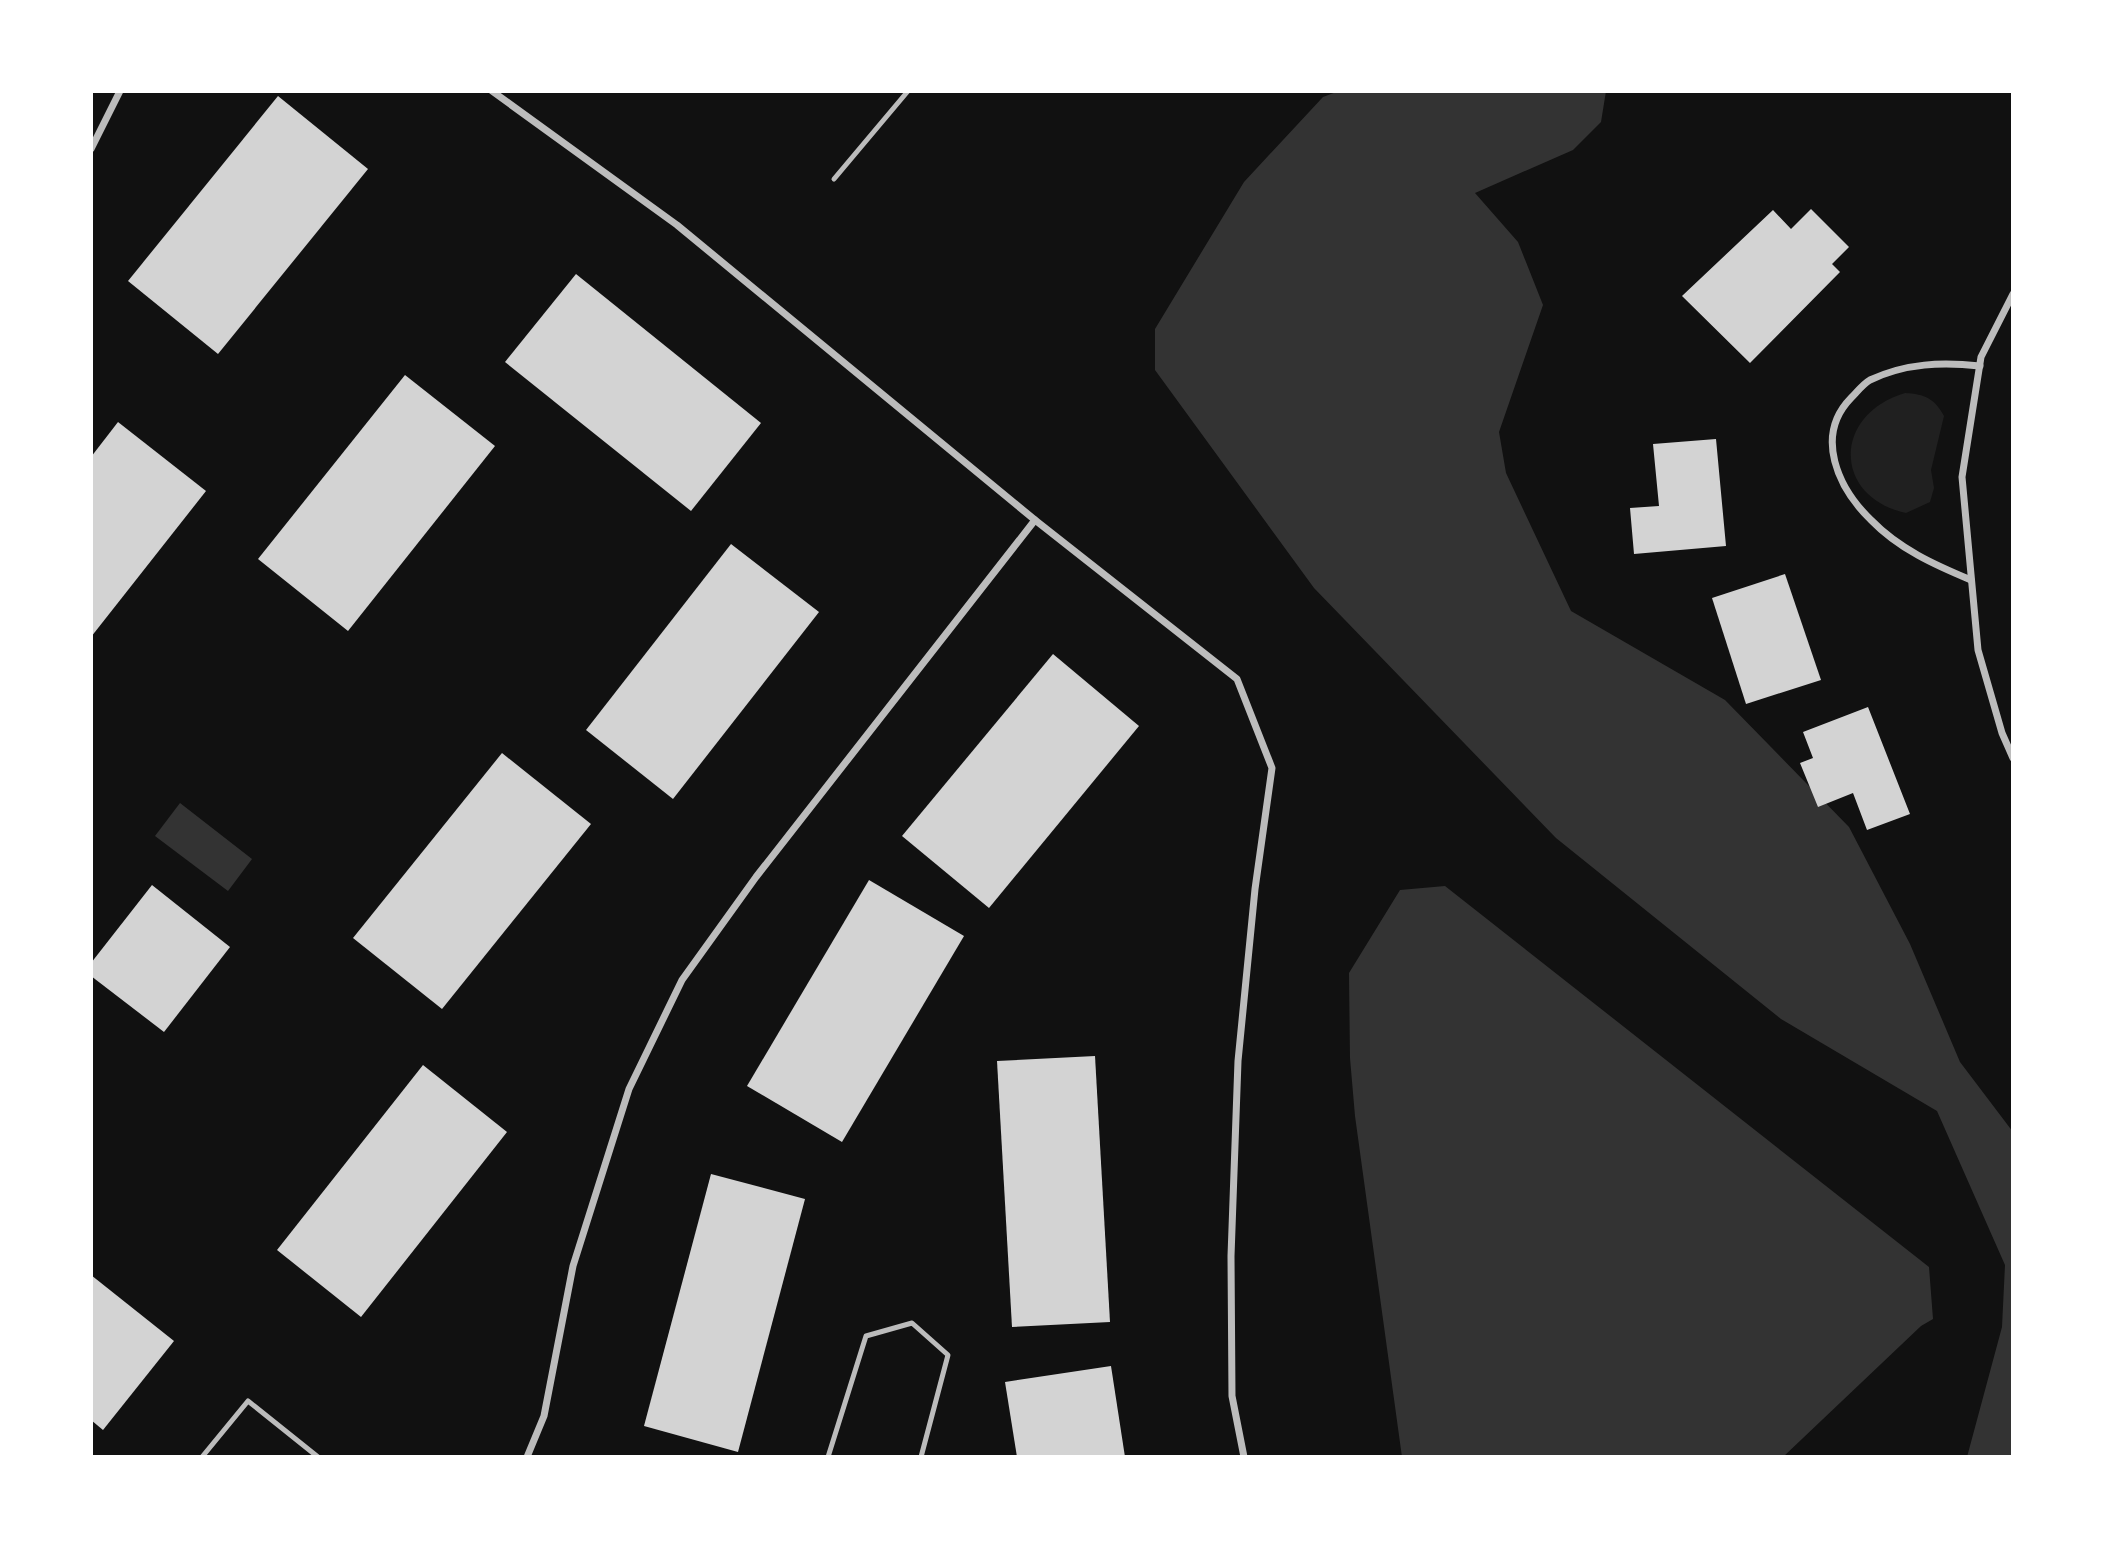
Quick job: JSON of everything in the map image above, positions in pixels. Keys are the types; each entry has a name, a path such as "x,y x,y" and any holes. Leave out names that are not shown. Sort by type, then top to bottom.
{"street":[{"path":"91,149 120,91"},
{"path":"492,91 677,225 1035,520 1237,679 1272,768 1255,889 1238,1062 1231,1256 1232,1396 1244,1457"},
{"path":"2013,293 1982,357 1962,477 1978,650 2002,733 2013,758"},
{"path":"1971,580 1920,558 1870,520 1842,480 1829,443 1841,408 1868,381 1905,368 1944,362 1980,366"},
{"path":"527,1457 544,1416 573,1266 629,1088 682,980 756,877 1035,520"}],"lane":[{"path":"834,179 908,91"},
{"path":"828,1457 866,1336 912,1323 948,1355 921,1457"},
{"path":"202,1457 248,1401 318,1457"}],"shaded area":[{"path":"1339,91 1606,91 1601,122 1573,150 1475,193 1518,242 1543,305 1499,432 1506,473 1571,611 1725,700 1849,827 1910,944 1960,1062 2013,1132 2013,1457 1967,1457 2002,1327 2005,1265 1937,1111 1781,1019 1556,838 1314,588 1155,370 1155,329 1244,182 1323,97"},
{"path":"1905,393 1929,398 1944,416 1931,470 1934,488 1930,502 1906,513 1882,504 1865,491 1854,474 1851,455 1854,436 1864,419 1881,404"},
{"path":"180,803 252,859 228,891 155,836"},
{"path":"1445,886 1929,1267 1933,1319 1921,1326 1783,1457 1402,1457 1355,1116 1350,1058 1349,973 1400,890"}],"building":[{"path":"278,96 368,169 218,354 128,281"},
{"path":"1811,209 1849,247 1832,264 1840,272 1750,363 1682,296 1773,210 1791,229"},
{"path":"576,274 761,423 691,511 505,362"},
{"path":"405,375 495,446 348,631 258,559"},
{"path":"118,422 206,491 91,637 91,457"},
{"path":"1716,439 1726,546 1634,554 1630,508 1659,506 1653,444"},
{"path":"731,544 819,612 673,799 586,730"},
{"path":"1785,574 1821,680 1746,704 1712,598"},
{"path":"1053,654 1139,726 989,908 902,836"},
{"path":"1868,707 1910,814 1867,830 1853,793 1818,807 1800,763 1813,758 1803,732"},
{"path":"502,753 591,824 442,1009 353,938"},
{"path":"869,880 964,936 842,1142 747,1086"},
{"path":"152,885 230,947 164,1032 91,976 91,963"},
{"path":"1095,1056 1110,1322 1012,1327 997,1061"},
{"path":"423,1065 507,1132 361,1317 277,1250"},
{"path":"711,1174 805,1199 738,1452 644,1426"},
{"path":"91,1275 174,1341 103,1430 91,1420"},
{"path":"1111,1366 1125,1457 1017,1457 1005,1382"}]}
